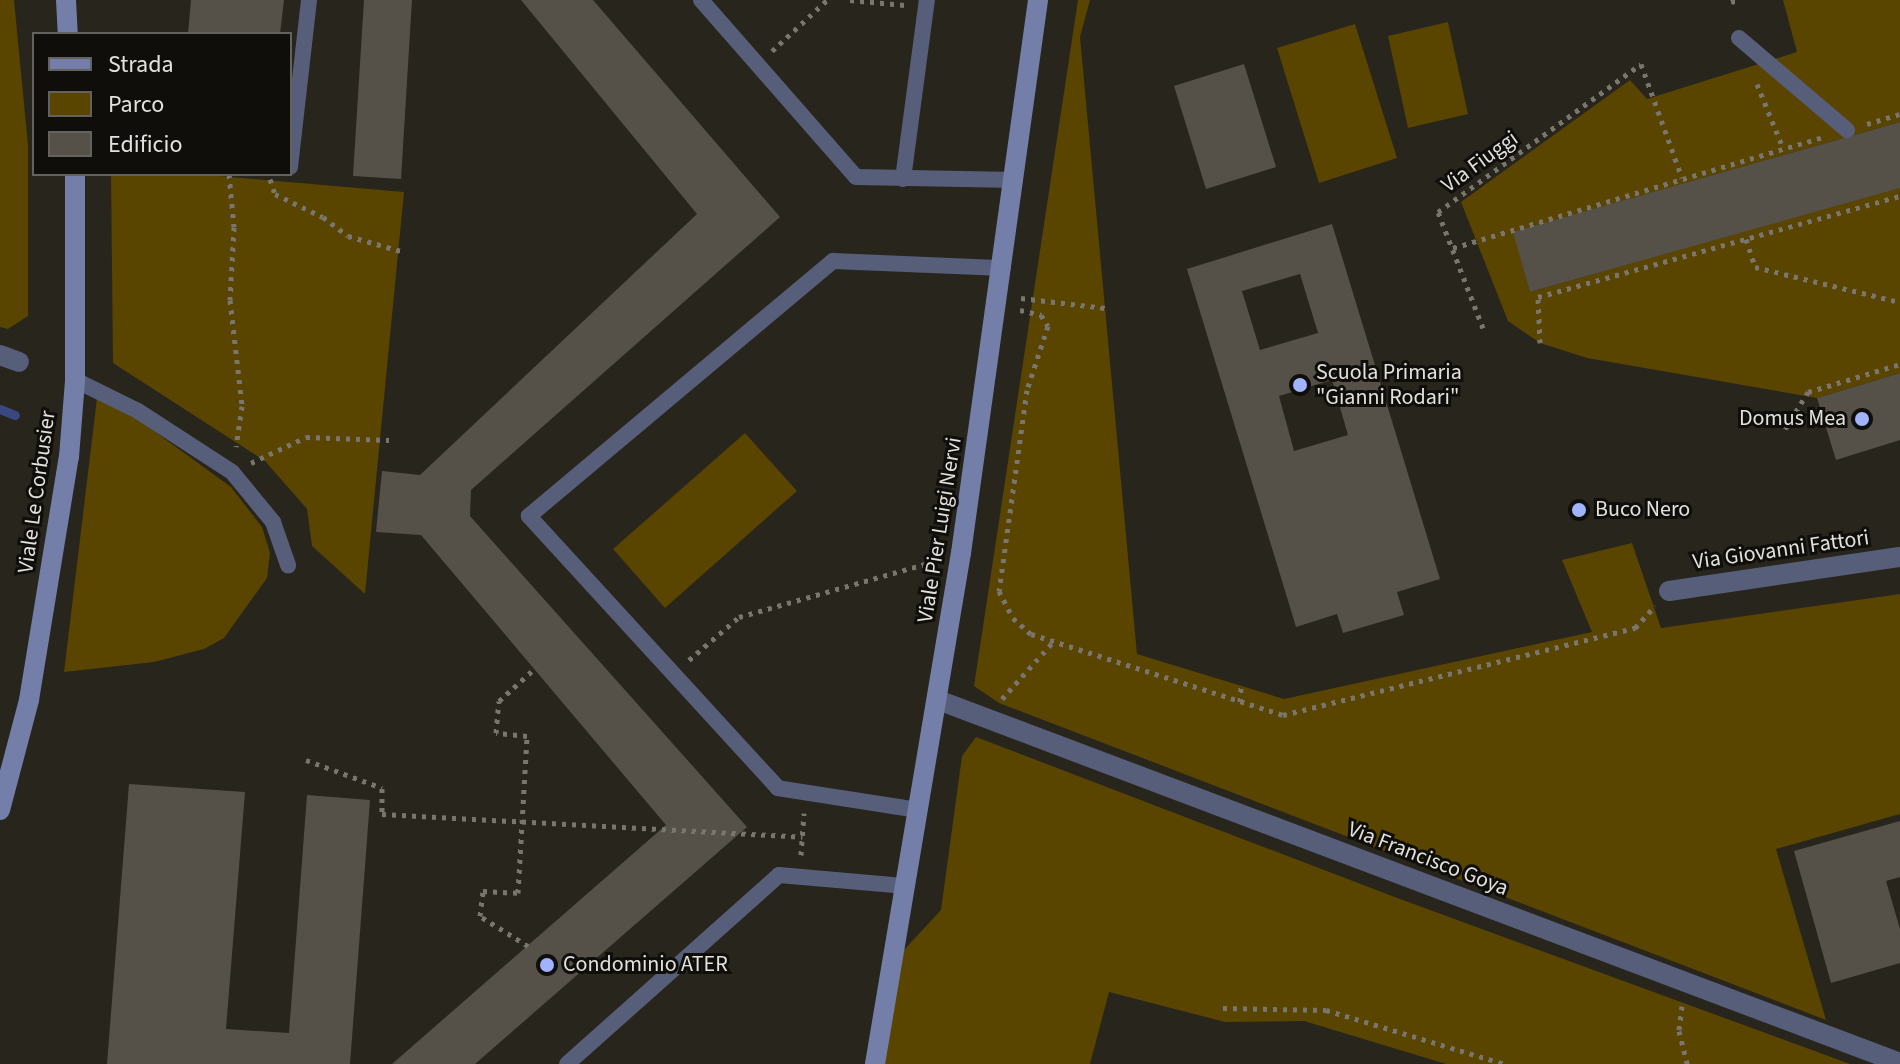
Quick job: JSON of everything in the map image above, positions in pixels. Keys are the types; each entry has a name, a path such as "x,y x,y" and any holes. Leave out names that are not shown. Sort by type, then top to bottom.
{"street":[{"path":"66,0 68,32"},
{"name":"Viale Pier Luigi Nervi","path":"875,1064 961,553 1000,295 1038,0"},
{"name":"Viale Le Corbusier","path":"0,810 29,700 69,457 75,380 75,176"},
{"name":"Via Giovanni Fattori","path":"1669,591 1900,557"},
{"name":"Via Francisco Goya","path":"938,700 1900,1063"}],"lane":[{"path":"292,149 309,0"},
{"path":"701,0 755,67 856,177 1015,180"},
{"path":"903,179 926,3"},
{"path":"1739,38 1847,130"},
{"path":"918,810 778,788 529,516 833,261 1003,268"},
{"path":"75,380 138,411 232,472 273,522 288,565"},
{"path":"567,1064 779,875 904,886"}],"path":[{"path":"755,67 827,0"},
{"path":"850,0 926,3"},
{"name":"Via Fiuggi","path":"1483,328 1438,212 1641,64 1682,178"},
{"path":"1755,80 1783,149"},
{"path":"1453,248 1900,114"},
{"path":"229,176 234,227 230,300 242,406 232,472"},
{"path":"270,176 270,186 289,203 323,217 366,245 401,251"},
{"path":"1540,343 1538,297 1900,196"},
{"path":"1746,239 1755,267 1900,302"},
{"path":"1000,295 1105,308"},
{"path":"1025,311 1045,319 1047,337 1027,390 999,591 1013,618 1031,634 1283,715 1635,628"},
{"path":"1785,429 1808,392 1900,364"},
{"path":"232,472 306,437 389,440"},
{"path":"673,674 739,617 961,553"},
{"path":"999,703 1052,643"},
{"path":"528,946 480,916 483,891 518,893 527,736 496,733 499,701 534,669"},
{"path":"1240,702 1241,686"},
{"path":"306,760 382,788 382,814 802,837"},
{"path":"799,877 805,792"},
{"path":"1685,982 1679,1031 1687,1064"},
{"path":"1223,1008 1326,1010 1505,1064"}],"green space":[{"path":"0,0 14,0 28,145 28,316 8,329 0,327"},
{"path":"1078,0 1090,0 1080,37 1137,654 1284,699 1592,632 1562,560 1632,543 1661,628 1900,594 1900,814 1776,849 1826,1020 999,703 974,686"},
{"path":"1783,0 1900,0 1900,122 1514,232 1530,292 1900,187 1900,373 1817,398 1587,358 1540,343 1508,321 1461,202 1630,80 1647,99 1797,52"},
{"path":"1448,22 1468,114 1408,128 1388,36"},
{"path":"1355,24 1397,158 1319,183 1277,48"},
{"path":"111,176 218,176 404,192 365,594 312,546 307,509 265,461 113,363"},
{"path":"97,398 139,420 231,487 262,527 270,553 267,578 224,638 204,649 154,662 64,672"},
{"path":"745,433 797,491 665,608 613,549"},
{"path":"976,737 1392,896 1850,1064 1446,1064 1304,1021 1225,1022 1109,992 1090,1064 884,1064 903,951 941,910 962,756"}],"building":[{"path":"191,0 284,0 280,32 188,32"},
{"path":"364,0 412,0 401,179 353,176"},
{"path":"521,0 593,0 780,217 471,490 470,516 747,827 475,1064 392,1064 666,825 421,535 376,532 382,471 420,475 697,214"},
{"path":"1244,64 1276,167 1206,189 1174,86"},
{"path":"1900,122 1900,188 1530,292 1513,232"},
{"path":"1332,224 1440,579 1397,592 1404,615 1343,633 1337,614 1296,627 1187,269","holes":["1300,274 1318,333 1260,350 1242,291","1332,380 1348,435 1294,451 1279,396"]},
{"name":"Domus Mea","path":"1900,373 1900,440 1836,460 1817,398"},
{"path":"129,784 245,792 226,1029 289,1033 307,795 370,800 350,1064 107,1064"},
{"path":"1900,821 1900,877 1886,881 1900,929 1900,963 1831,983 1794,851"}],"waterway":[{"path":"0,409 15,415"}],"place":[{"name":"Scuola Primaria \"Gianni Rodari\"","path":"1300,385"},
{"name":"Domus Mea","path":"1862,419"},
{"name":"Buco Nero","path":"1579,510"},
{"name":"Condominio ATER","path":"547,965"}]}
